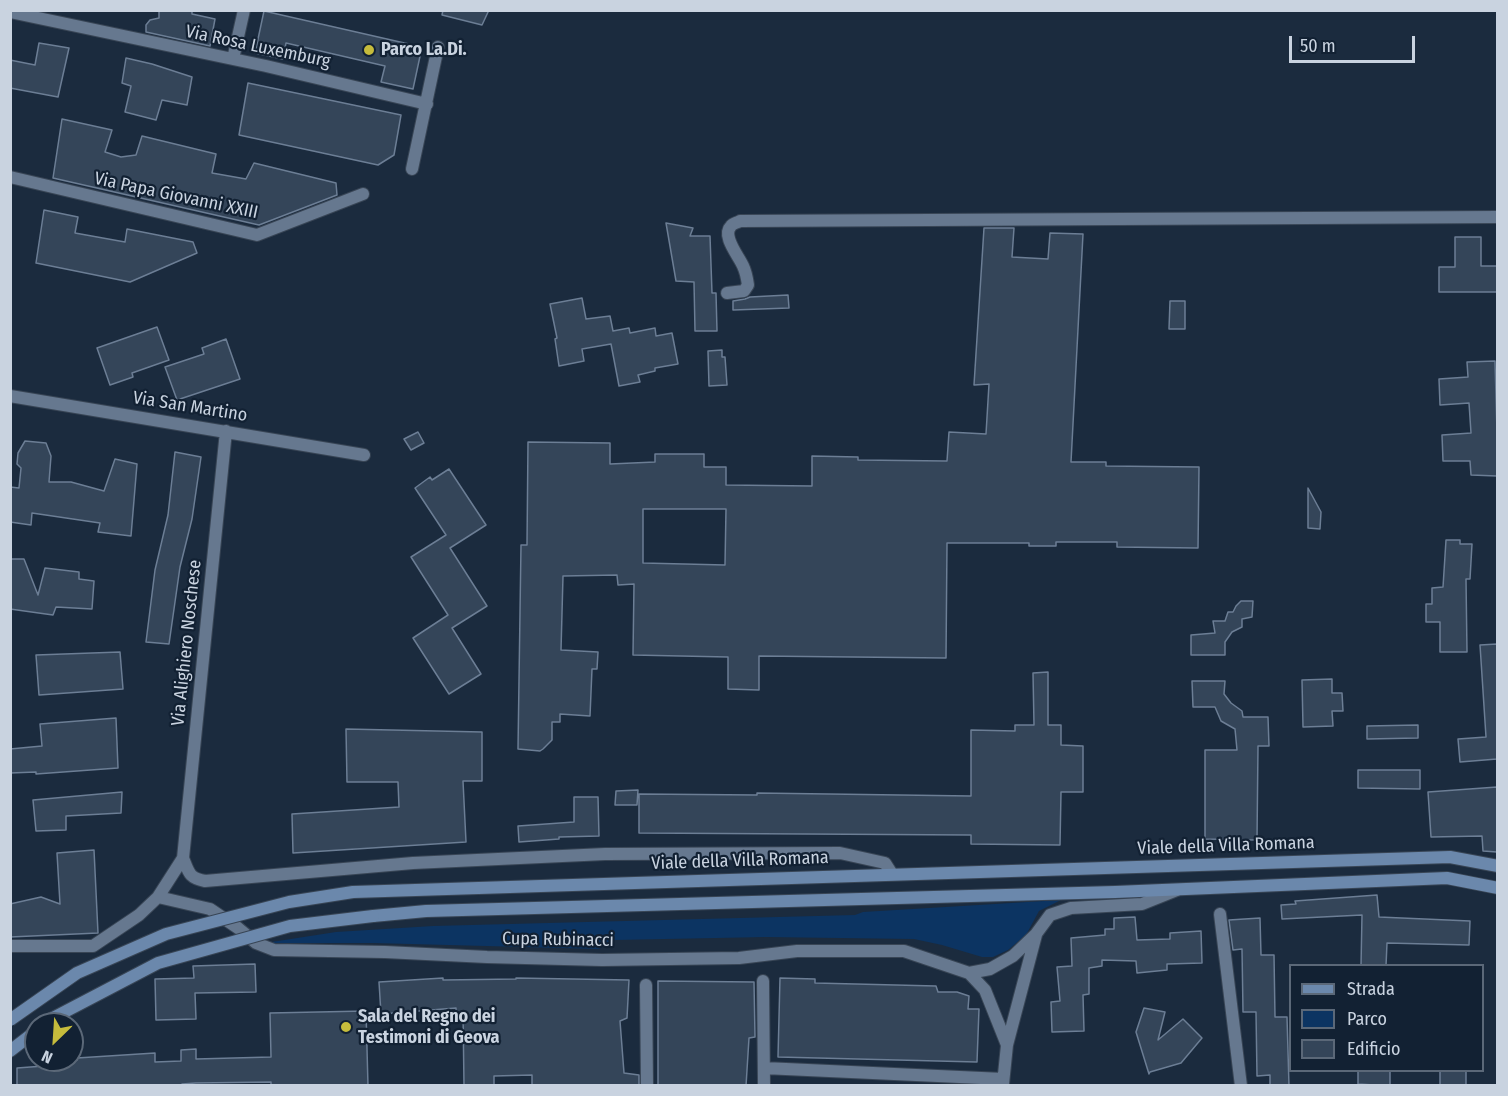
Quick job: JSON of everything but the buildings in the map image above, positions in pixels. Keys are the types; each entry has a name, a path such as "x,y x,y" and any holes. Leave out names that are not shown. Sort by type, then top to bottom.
{"main road":[{"name":"Viale della Villa Romana","path":"10,1020 77,973 166,934 289,902 353,892 1450,857 1497,866"},
{"path":"64,1012 158,963 290,926 373,916 438,911 1178,890 1447,878 1497,888"},
{"path":"10,1051 24,1040"}],"street":[{"path":"233,59 244,10"},
{"name":"Via Rosa Luxemburg","path":"10,12 233,59 427,104"},
{"path":"412,169 438,47"},
{"name":"Via Papa Giovanni XXIII","path":"10,177 257,235 363,194"},
{"path":"727,293 744,291 748,285 743,265 729,240 731,225 740,221 1497,217"},
{"name":"Via San Martino","path":"10,396 364,455"},
{"name":"Via Alighiero Noschese","path":"183,858 226,431"},
{"path":"183,858 189,873 195,879 206,881 413,862 605,854 778,852 840,853 885,863 892,874"},
{"path":"10,946 93,946 139,915 158,897 183,858"},
{"path":"969,973 990,969 1013,956 1036,934 1050,915 1071,908 1142,904 1178,890"},
{"name":"Cupa Rubinacci","path":"158,897 210,909 256,943 274,950 602,960 739,958 797,951 904,951 969,973"},
{"path":"1220,914 1241,1086"},
{"path":"764,1068 1003,1082 1006,1045 1036,934"},
{"path":"969,973 985,990 1006,1045"},
{"path":"763,981 764,1086"},
{"path":"646,985 647,1086"}],"green space":[{"path":"1061,900 1039,911 1026,935 1008,950 993,957 982,957 914,939 766,937 615,940 599,949 373,943 265,943 336,932 433,926 855,915 863,912"}],"place":[{"name":"Parco La.Di.","path":"369,50"},
{"name":"Sala del Regno dei Testimoni di Geova","path":"346,1027"}]}
